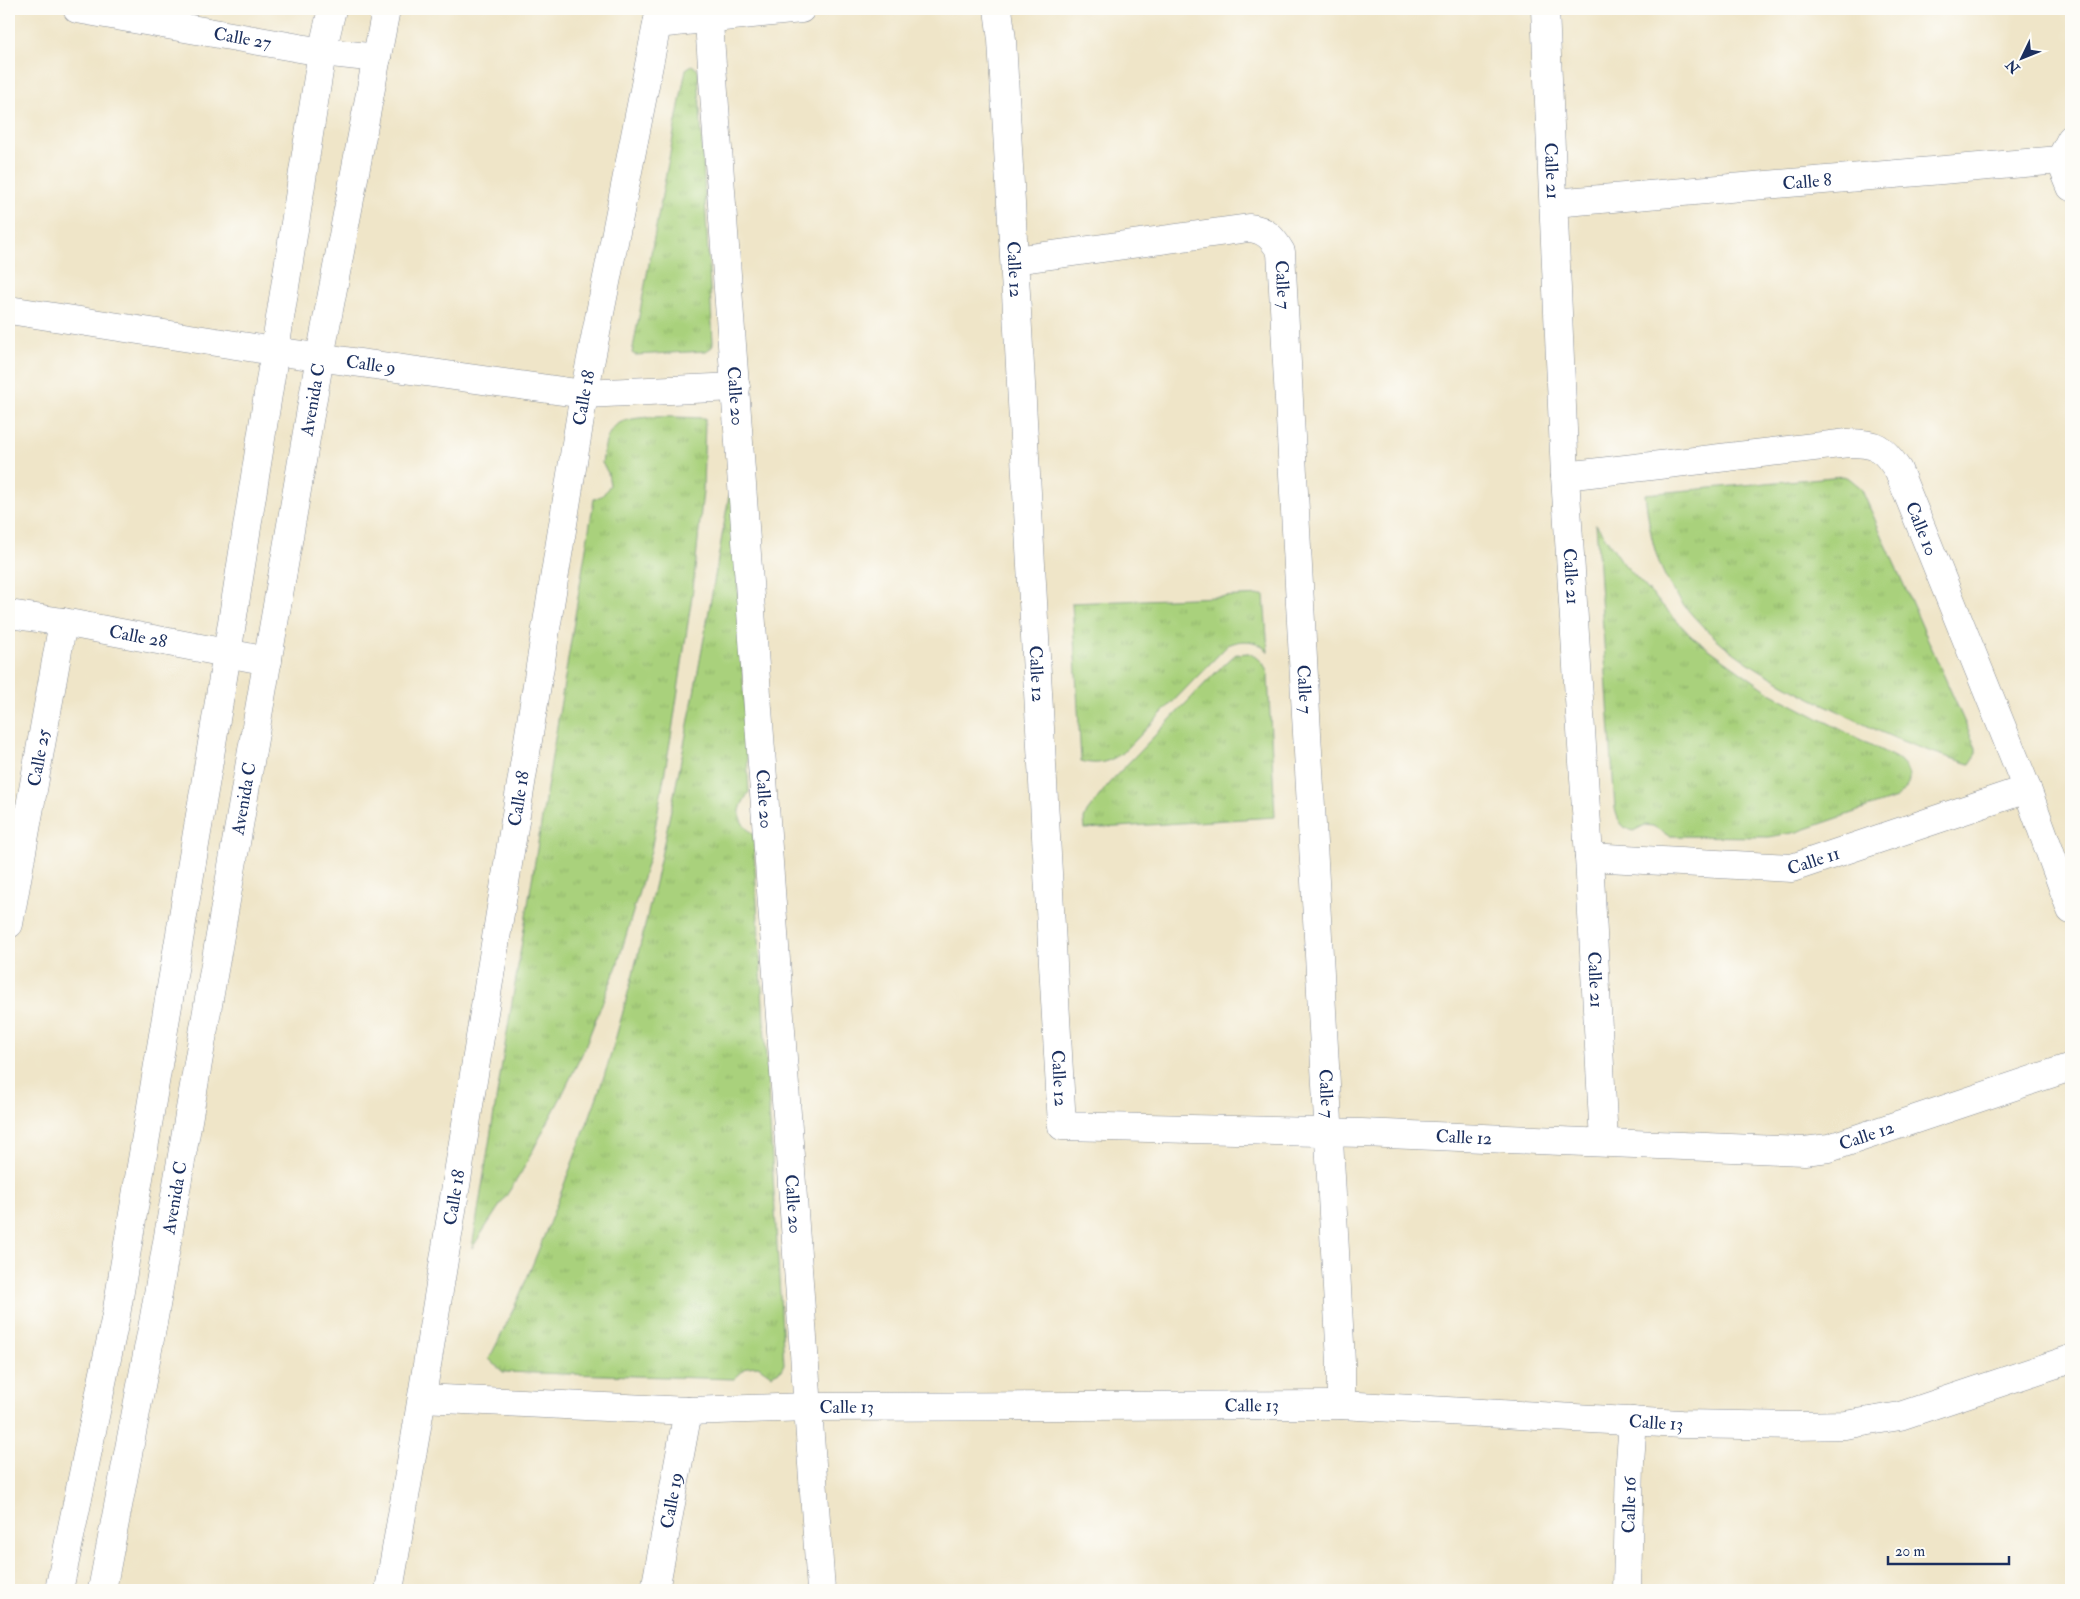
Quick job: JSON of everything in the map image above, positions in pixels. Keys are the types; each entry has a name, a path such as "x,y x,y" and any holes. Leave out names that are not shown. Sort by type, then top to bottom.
{"street":[{"name":"Calle 27","path":"77,9 166,16 322,52 377,58"},
{"path":"58,1590 116,1315 227,654 322,52 332,9"},
{"name":"Avenida C","path":"102,1590 155,1313 320,357 386,9"},
{"path":"658,16 801,9"},
{"name":"Calle 12","path":"998,9 1002,40 1015,260 1062,1126 1328,1132 1804,1151 1829,1148 2071,1067"},
{"name":"Calle 21","path":"1545,9 1564,476 1589,857 1604,1142"},
{"name":"Calle 20","path":"709,13 822,1590"},
{"name":"Calle 18","path":"389,1590 422,1398 584,394 658,16"},
{"path":"2065,149 2071,187"},
{"name":"Calle 8","path":"1554,203 2065,149"},
{"name":"Calle 7","path":"1015,260 1248,228 1259,229 1267,233 1281,252 1341,1362 1341,1405"},
{"name":"Calle 9","path":"9,310 274,351 584,394 736,387"},
{"name":"Calle 10","path":"1564,476 1848,443 1866,443 1878,446 1898,470 2027,789 2071,910"},
{"name":"Calle 28","path":"9,614 63,622 268,661"},
{"name":"Calle 25","path":"9,924 63,622"},
{"name":"Calle 11","path":"1589,857 1792,868 2027,789"},
{"name":"Calle 13","path":"422,1398 688,1411 808,1407 1341,1405 1681,1424 1845,1425 1900,1416 2071,1359"},
{"name":"Calle 19","path":"655,1590 688,1411"},
{"name":"Calle 16","path":"1627,1590 1630,1462 1633,1421"}],"green space":[{"path":"692,65 698,70 713,343 712,347 706,351 635,355 632,353 686,69"},
{"path":"657,417 705,418 703,491 693,589 672,731 651,851 617,966 582,1054 521,1173 472,1248 594,499 603,495 610,485 608,473 602,463 605,444 614,427 621,422 631,419"},
{"path":"1843,476 1849,478 1861,488 1976,748 1976,755 1970,764 1925,750 1881,732 1792,689 1746,661 1703,627 1685,607 1670,585 1659,563 1648,518 1645,494"},
{"path":"732,478 749,792 742,804 740,814 743,824 753,834 784,1364 781,1370 771,1375 758,1366 747,1367 734,1379 503,1372 489,1359 528,1275 588,1121 612,1051 631,980 649,909 680,766"},
{"path":"1596,524 1624,564 1691,636 1772,694 1896,758 1902,763 1906,768 1909,778 1906,788 1902,793 1896,798 1797,832 1769,837 1669,836 1653,826 1645,825 1633,831 1623,826 1615,808"},
{"path":"1264,595 1268,652 1260,645 1250,641 1228,645 1123,753 1103,762 1081,761 1072,603"},
{"path":"1248,653 1261,661 1268,675 1275,817 1085,829 1084,819 1087,812 1110,782 1218,670 1236,654"}]}
